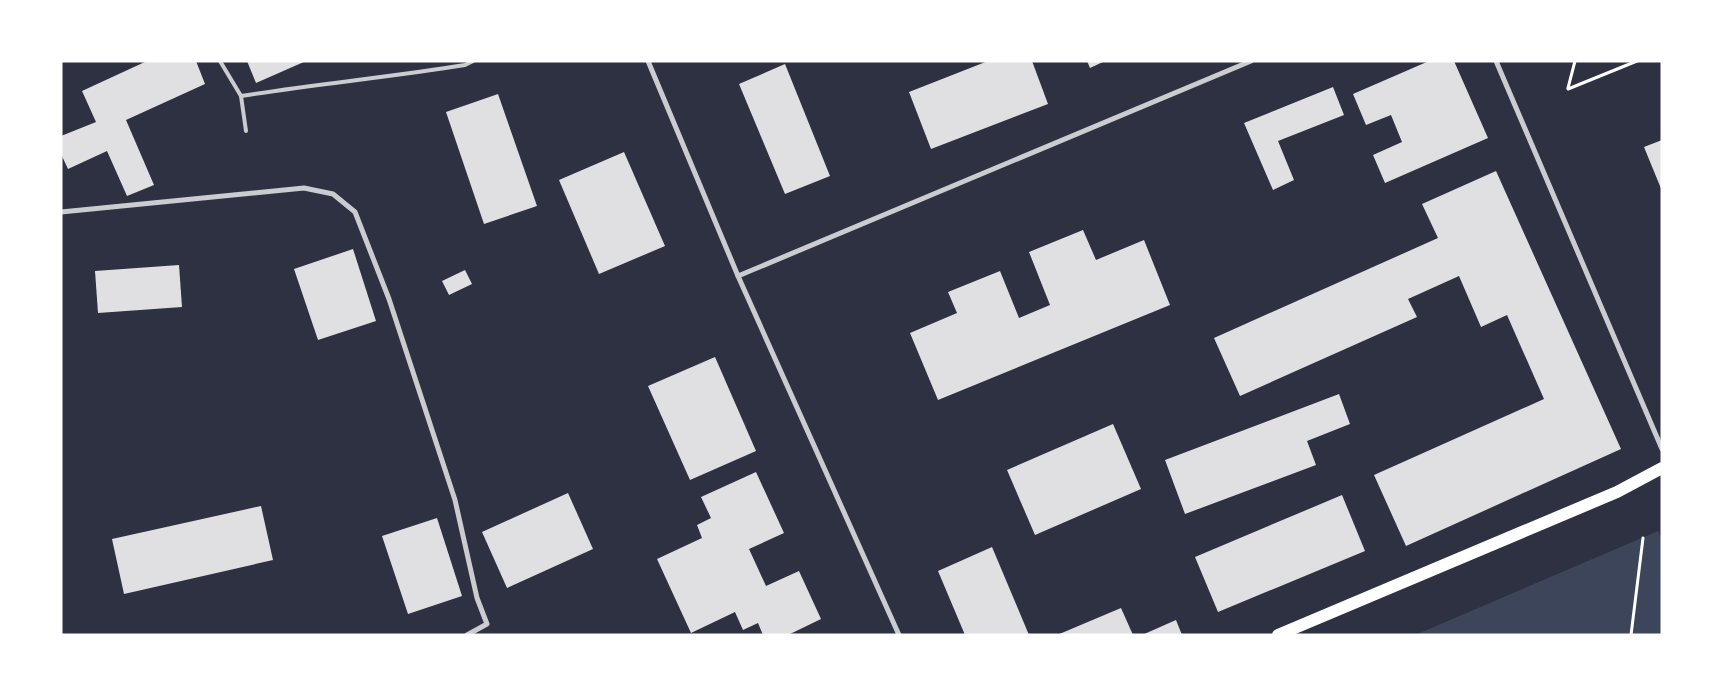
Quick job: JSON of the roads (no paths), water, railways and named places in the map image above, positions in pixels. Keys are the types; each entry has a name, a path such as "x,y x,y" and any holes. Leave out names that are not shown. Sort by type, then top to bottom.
{"main road":[{"path":"1278,635 1617,492 1662,468"}],"street":[{"path":"648,61 738,276 899,635"},
{"path":"738,276 1251,61"},
{"path":"1496,61 1662,449"},
{"path":"61,212 304,188 333,194 355,212 389,299 455,500 477,598 487,624 468,635"}],"lane":[{"path":"220,61 241,96 246,131"},
{"path":"241,96 302,86 396,76 465,65 473,61"}]}
